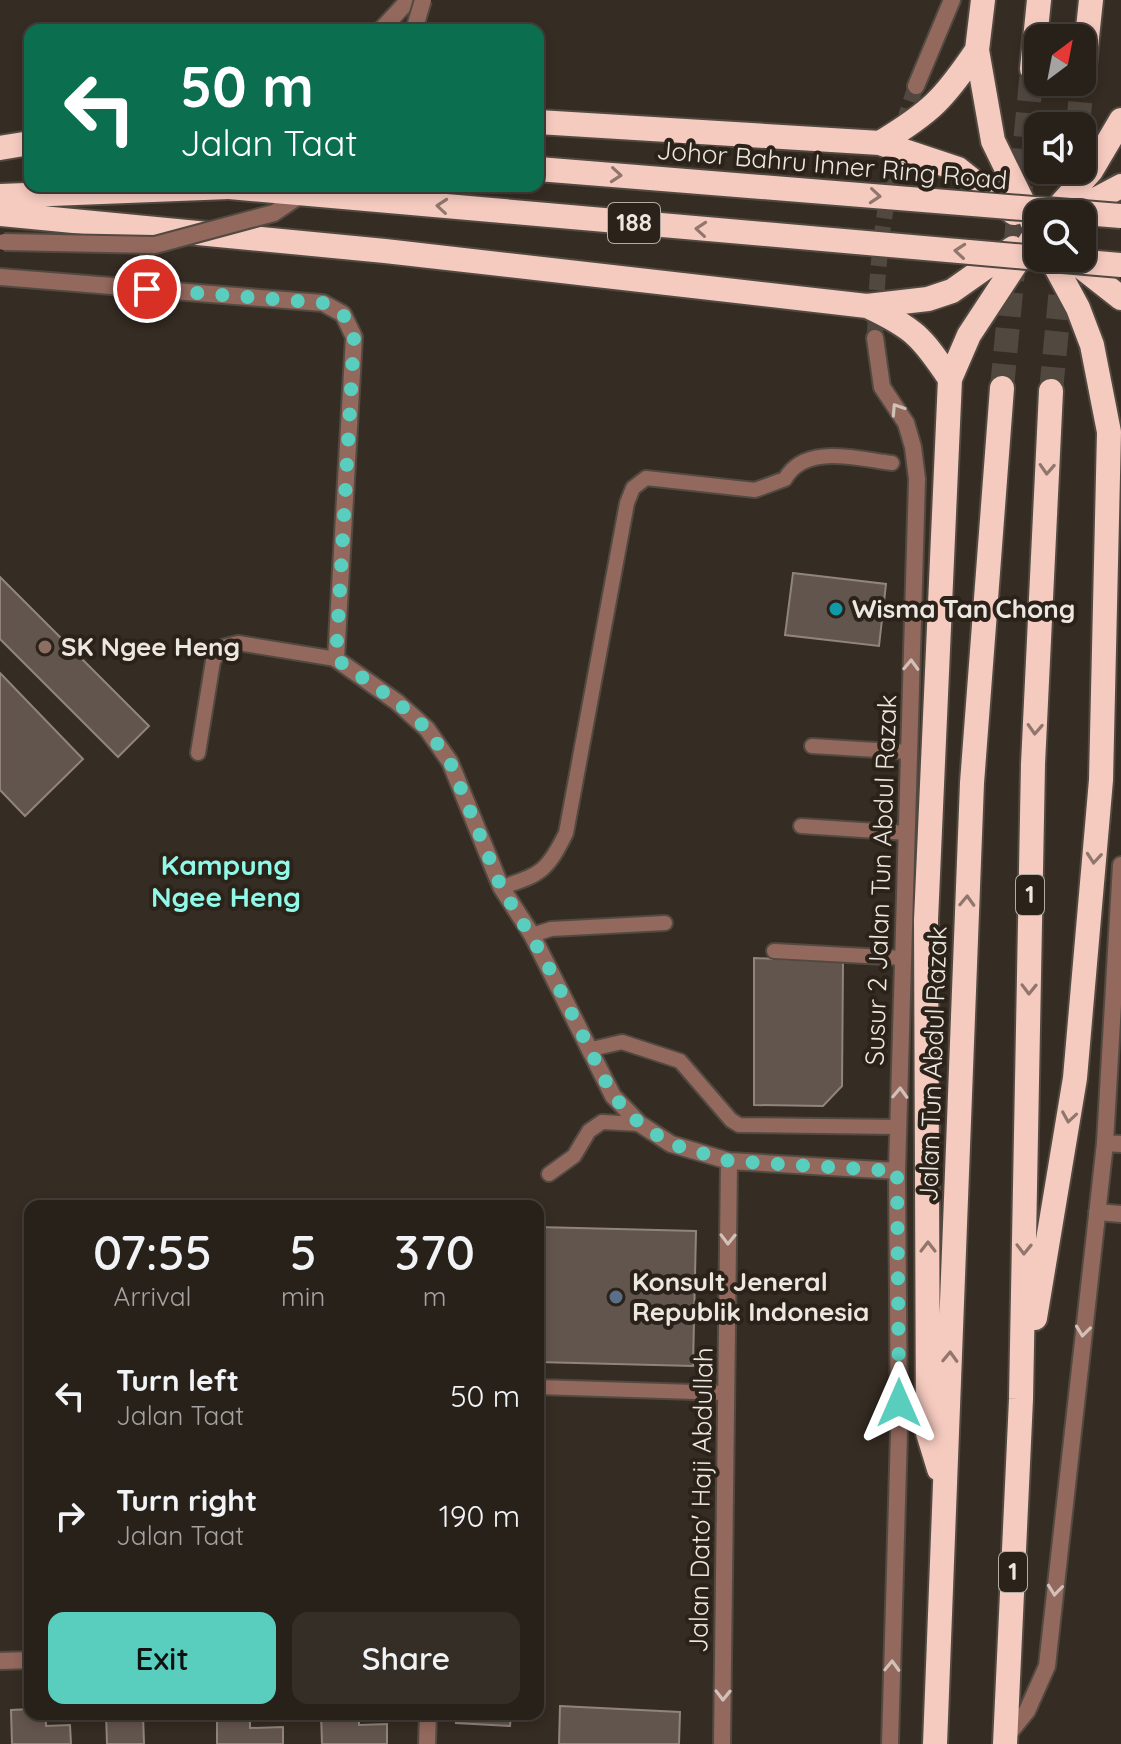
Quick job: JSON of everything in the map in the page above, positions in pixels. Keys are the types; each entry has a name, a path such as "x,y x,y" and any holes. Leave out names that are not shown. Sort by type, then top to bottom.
{"highway":[{"path":"983,0 977,50 993,141 1025,200"},
{"path":"1037,24 1039,0"},
{"path":"1088,24 1091,0"},
{"path":"880,143 925,116 949,92 977,50"},
{"path":"1065,200 1091,171 1121,120"},
{"path":"544,122 880,143 958,169 1024,216"},
{"path":"0,148 24,146"},
{"name":"Johor Bahru Inner Ring Road","path":"544,169 1121,216"},
{"path":"1094,200 1121,186"},
{"name":"188","path":"0,196 102,192"},
{"name":"188","path":"286,192 1024,257"},
{"path":"0,214 63,223 385,251 867,306 928,299 952,291 1024,239"},
{"path":"945,1491 928,1433 926,920 950,379 969,335 1024,252"},
{"name":"188","path":"1096,263 1121,265"},
{"path":"1021,1399 1075,1078 1101,780 1115,424 1092,345 1078,308 1059,272"},
{"path":"1088,272 1121,298"},
{"path":"867,306 899,321 923,338 950,379"},
{"name":"Jalan Tun Abdul Razak","path":"935,1744 972,783 1002,388"},
{"name":"1","path":"1005,1741 1021,1399 1033,764 1051,391"}],"street":[{"path":"417,24 423,0"},
{"path":"916,86 952,0"},
{"path":"386,24 406,2 414,24"},
{"path":"2,242 155,245 274,213 304,192"},
{"path":"0,277 323,303 343,314 354,337 336,659 397,702 427,729 450,762 501,887 532,935 613,1096 640,1124 671,1144 729,1161 897,1171"},
{"name":"Susur 2 Jalan Tun Abdul Razak","path":"875,338 882,387 906,423 917,479 897,1171 899,1432 890,1744"},
{"path":"1005,1741 1027,1711 1047,1666 1097,1212 1113,1143 1121,865"},
{"name":"Jalan Dato' Haji Abdullah","path":"722,1744 729,1161"},
{"path":"1097,1212 1121,1214"},
{"path":"899,1432 928,1433"},
{"path":"0,1661 24,1660"},
{"path":"427,1744 428,1720"}],"lane":[{"path":"501,887 533,878 547,867 566,833 627,503 633,488 646,478 755,490 772,487 785,479 792,466 812,456 892,463"},
{"path":"198,753 213,661 222,647 238,643 336,659"},
{"path":"812,746 909,752"},
{"path":"801,826 907,833"},
{"path":"532,935 551,929 665,923"},
{"path":"774,951 903,958"},
{"path":"592,1049 622,1042 680,1061 731,1120 739,1125 899,1127"},
{"path":"549,1174 574,1156 589,1131 602,1122 640,1124"},
{"path":"544,1387 726,1393"}],"building":[{"name":"Wisma Tan Chong","path":"793,573 886,584 879,646 785,635"},
{"path":"0,577 149,726 118,757 0,639"},
{"path":"0,673 83,759 25,816 0,790"},
{"path":"754,958 843,962 842,1086 823,1106 754,1105"},
{"name":"Konsult Jeneral Republik Indonesia","path":"544,1227 696,1231 693,1366 544,1362"},
{"path":"560,1706 680,1712 679,1744 559,1744"},
{"path":"24,1709 24,1720 46,1720 46,1726 70,1725 71,1744 12,1744 11,1710"},
{"path":"106,1720 143,1720 144,1744 107,1744"},
{"path":"217,1720 250,1720 250,1728 283,1727 283,1744 217,1744"},
{"path":"321,1720 359,1720 359,1725 387,1724 387,1744 322,1744"},
{"path":"456,1720 510,1720 510,1726 456,1723"}],"tunnel":[{"path":"875,338 885,210 898,147 916,86"},
{"path":"1002,388 1029,96"},
{"path":"1079,112 1081,96"},
{"path":"1051,391 1063,272"}],"place":[{"name":"Wisma Tan Chong","path":"836,609"},
{"name":"SK Ngee Heng","path":"45,647"},
{"name":"Konsult Jeneral Republik Indonesia","path":"616,1297"}],"district":[{"name":"Kampung Ngee Heng","path":"226,881"}],"route":[{"path":"147,289 323,303 343,314 354,337 336,659 397,702 427,729 450,762 501,887 532,935 613,1096 640,1124 671,1144 729,1161 897,1171 899,1403"}]}
